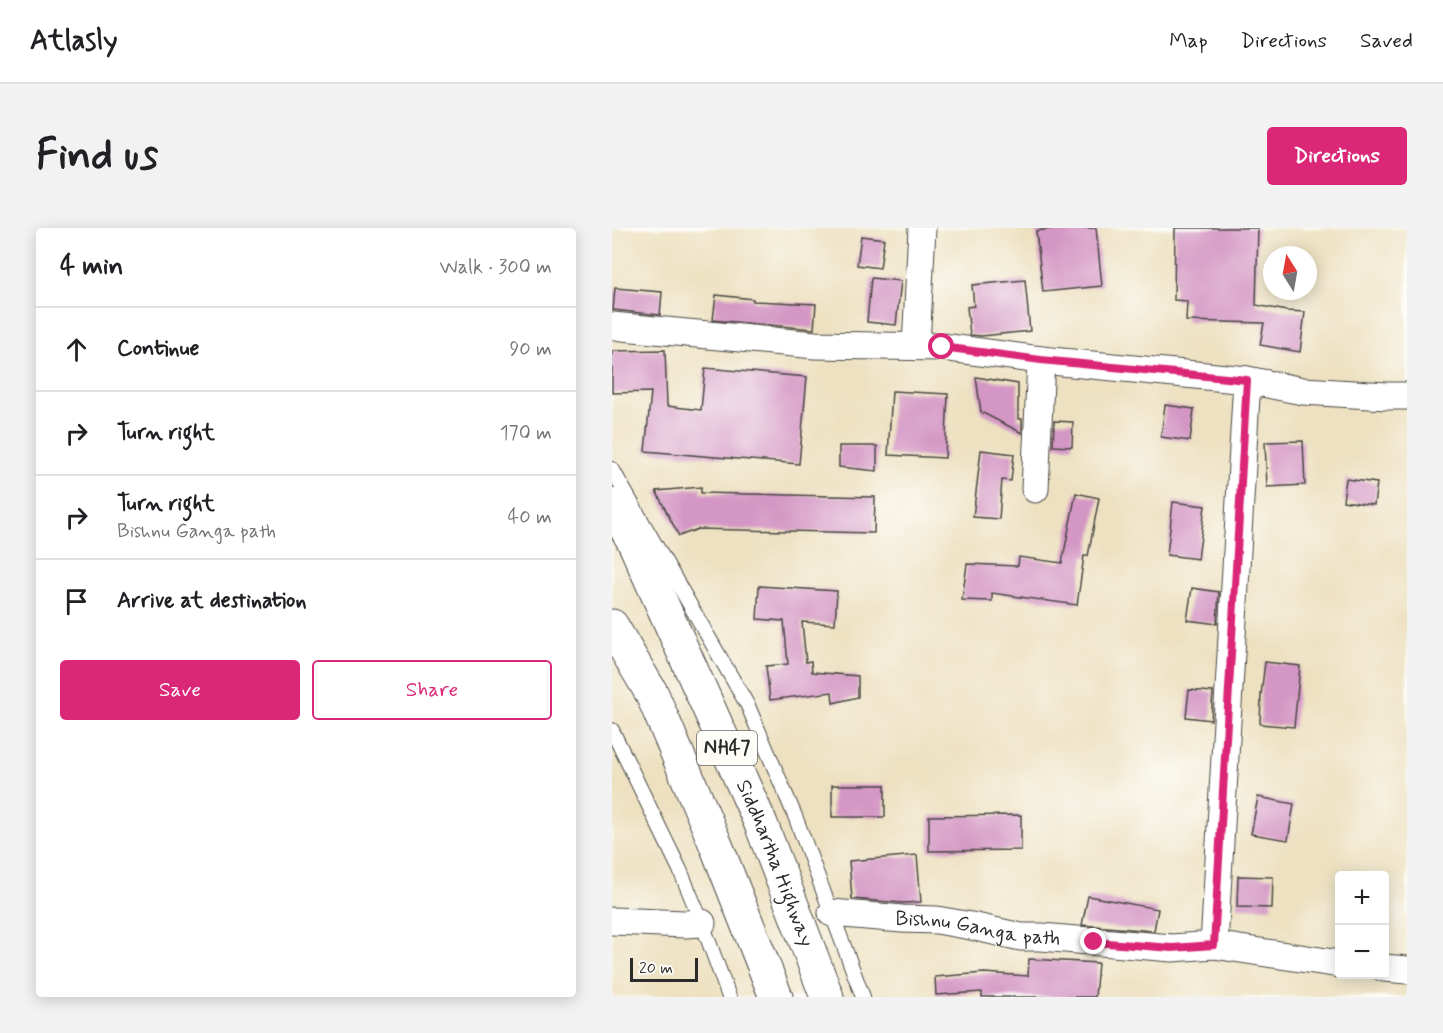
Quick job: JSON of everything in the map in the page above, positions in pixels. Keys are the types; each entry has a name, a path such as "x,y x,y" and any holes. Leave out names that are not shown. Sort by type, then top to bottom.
{"highway":[{"name":"Siddhartha Highway","path":"612,506 633,540 761,824 827,997"},
{"name":"NH47","path":"612,626 652,694 716,845 776,997"}],"street":[{"path":"916,346 922,228"},
{"path":"612,326 815,345 942,347 1041,360 1247,380 1303,391 1407,396"},
{"path":"1035,489 1041,360"},
{"path":"1214,945 1247,380"},
{"name":"Bishnu Ganga path","path":"831,913 902,920 937,920 1021,937 1172,948 1214,945 1335,963"},
{"path":"612,921 702,923"},
{"path":"1389,968 1407,970"}],"lane":[{"path":"612,469 748,706 795,816 863,997"},
{"path":"612,730 680,870 729,997"}],"building":[{"path":"1096,228 1102,286 1043,292 1036,231"},
{"path":"1175,228 1258,228 1256,305 1305,312 1300,352 1260,345 1264,323 1186,321 1187,301 1174,300"},
{"path":"861,236 884,239 880,268 857,265"},
{"path":"871,278 901,281 896,325 867,322"},
{"path":"1025,280 1030,331 970,335 967,307 974,306 972,285"},
{"path":"615,288 662,292 660,315 613,310"},
{"path":"716,295 753,299 753,301 816,304 814,329 713,320"},
{"path":"665,350 667,406 701,410 705,368 807,377 799,464 645,451 651,392 612,393 612,351"},
{"path":"976,377 1018,384 1018,419 1022,419 1022,433 981,412"},
{"path":"892,391 948,394 945,458 888,455"},
{"path":"1165,405 1194,409 1190,441 1161,437"},
{"path":"1054,421 1073,422 1072,447 1053,446"},
{"path":"1303,441 1305,485 1267,487 1265,442"},
{"path":"839,446 877,446 877,471 839,467"},
{"path":"981,450 1014,454 1011,481 1002,480 999,519 973,517"},
{"path":"1346,479 1377,483 1374,505 1343,501"},
{"path":"701,487 701,493 875,497 874,533 698,529 679,536 656,491"},
{"path":"1076,493 1099,498 1088,556 1084,556 1077,605 992,593 992,601 962,600 967,564 1018,566 1019,557 1062,563"},
{"path":"1173,502 1205,506 1198,559 1167,555"},
{"path":"759,586 837,591 835,624 802,622 806,662 811,661 812,672 858,676 858,697 833,703 832,692 770,700 766,666 788,664 784,621 757,619"},
{"path":"1192,588 1219,592 1217,624 1187,620"},
{"path":"1265,662 1300,666 1294,727 1260,724"},
{"path":"1189,690 1213,692 1211,720 1186,717"},
{"path":"832,785 885,785 885,817 832,817"},
{"path":"1258,797 1294,804 1288,840 1251,834"},
{"path":"1021,815 1021,850 929,851 929,816"},
{"path":"917,855 921,902 852,899 849,861"},
{"path":"1238,876 1273,877 1272,908 1237,907"},
{"path":"1088,896 1158,909 1154,931 1082,925"},
{"path":"1029,959 1098,963 1095,997 982,997 982,992 936,995 935,977 984,973 1028,976"}],"route":[{"path":"942,347 1041,360 1247,380 1214,945 1172,948 1094,942"}]}
